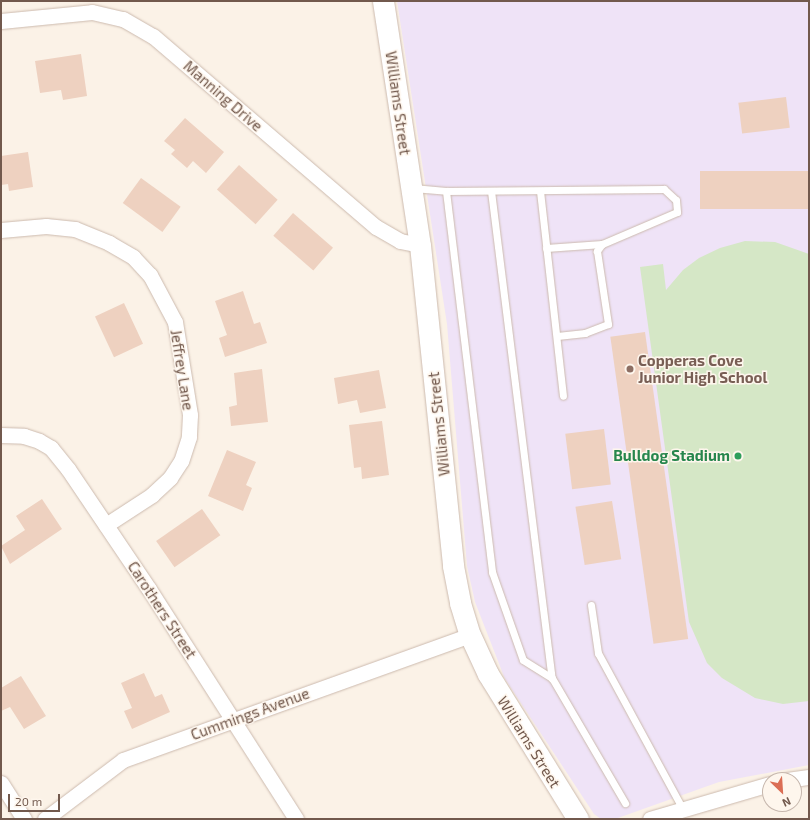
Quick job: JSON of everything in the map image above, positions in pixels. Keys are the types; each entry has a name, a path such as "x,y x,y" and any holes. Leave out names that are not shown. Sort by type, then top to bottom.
{"street":[{"name":"Williams Street","path":"384,1 410,188 420,245 453,566 470,635 507,709 578,819"},
{"name":"Manning Drive","path":"1,21 92,12 123,19 153,36 376,227 400,241 420,245"},
{"name":"Jeffrey Lane","path":"1,230 46,226 75,229 109,243 133,257 150,274 175,322 190,415 189,437 181,461 170,478 152,495 106,525"},
{"name":"Carothers Street","path":"1,435 24,436 51,448 106,525 296,819"},
{"name":"Cummings Avenue","path":"45,819 123,760 470,635"},
{"path":"1,783 24,819"},
{"path":"650,819 682,808 762,786"}],"lane":[{"path":"410,188 446,191 664,189 676,200 678,212 602,244 546,248"},
{"path":"446,191 492,572 523,660 552,678"},
{"path":"491,191 552,678 625,803"},
{"path":"540,191 563,396"},
{"path":"557,336 584,334 608,324 597,252 602,244"},
{"path":"591,605 598,653 682,808"}],"shaded area":[{"name":"Copperas Cove Junior High School","path":"397,1 809,1 809,765 772,772 762,772 762,774 719,782 615,819 601,819 594,814 505,679 475,602 467,566 447,324"}],"green space":[{"name":"Bulldog Stadium","path":"745,241 775,242 809,254 809,701 783,704 755,698 722,678 707,663 689,622 640,267 663,264 666,290 683,270 699,258 720,248"}],"building":[{"path":"81,54 87,96 63,100 61,90 40,93 35,61"},
{"path":"786,97 790,128 742,134 738,103"},
{"path":"185,118 224,152 206,173 193,161 187,168 171,154 175,150 164,141"},
{"path":"28,152 33,187 9,191 8,184 1,185 1,156"},
{"path":"239,165 278,200 256,224 217,190"},
{"path":"700,171 809,171 809,209 700,209"},
{"path":"141,178 181,207 162,232 123,203"},
{"path":"293,213 333,248 313,270 273,236"},
{"path":"243,291 254,324 260,322 267,343 225,357 219,338 227,335 215,301"},
{"path":"124,303 143,344 114,357 95,317"},
{"path":"645,332 688,639 653,644 610,337"},
{"path":"262,369 268,422 231,426 229,407 237,405 234,373"},
{"path":"379,370 386,408 360,413 357,400 338,404 334,378"},
{"path":"382,421 389,475 362,479 361,467 354,468 349,425"},
{"path":"604,429 611,485 572,489 565,434"},
{"path":"227,450 256,462 246,485 252,488 243,511 208,496"},
{"path":"42,499 62,529 10,564 1,546 25,530 16,516"},
{"path":"612,501 621,559 585,565 575,507"},
{"path":"202,509 220,535 174,567 156,541"},
{"path":"144,673 155,697 162,694 170,712 132,729 124,711 132,708 121,683"},
{"path":"21,676 46,716 24,729 10,707 1,711 1,688"}],"place":[{"name":"Copperas Cove Junior High School","path":"630,369"},
{"name":"Bulldog Stadium","path":"738,456"}]}
